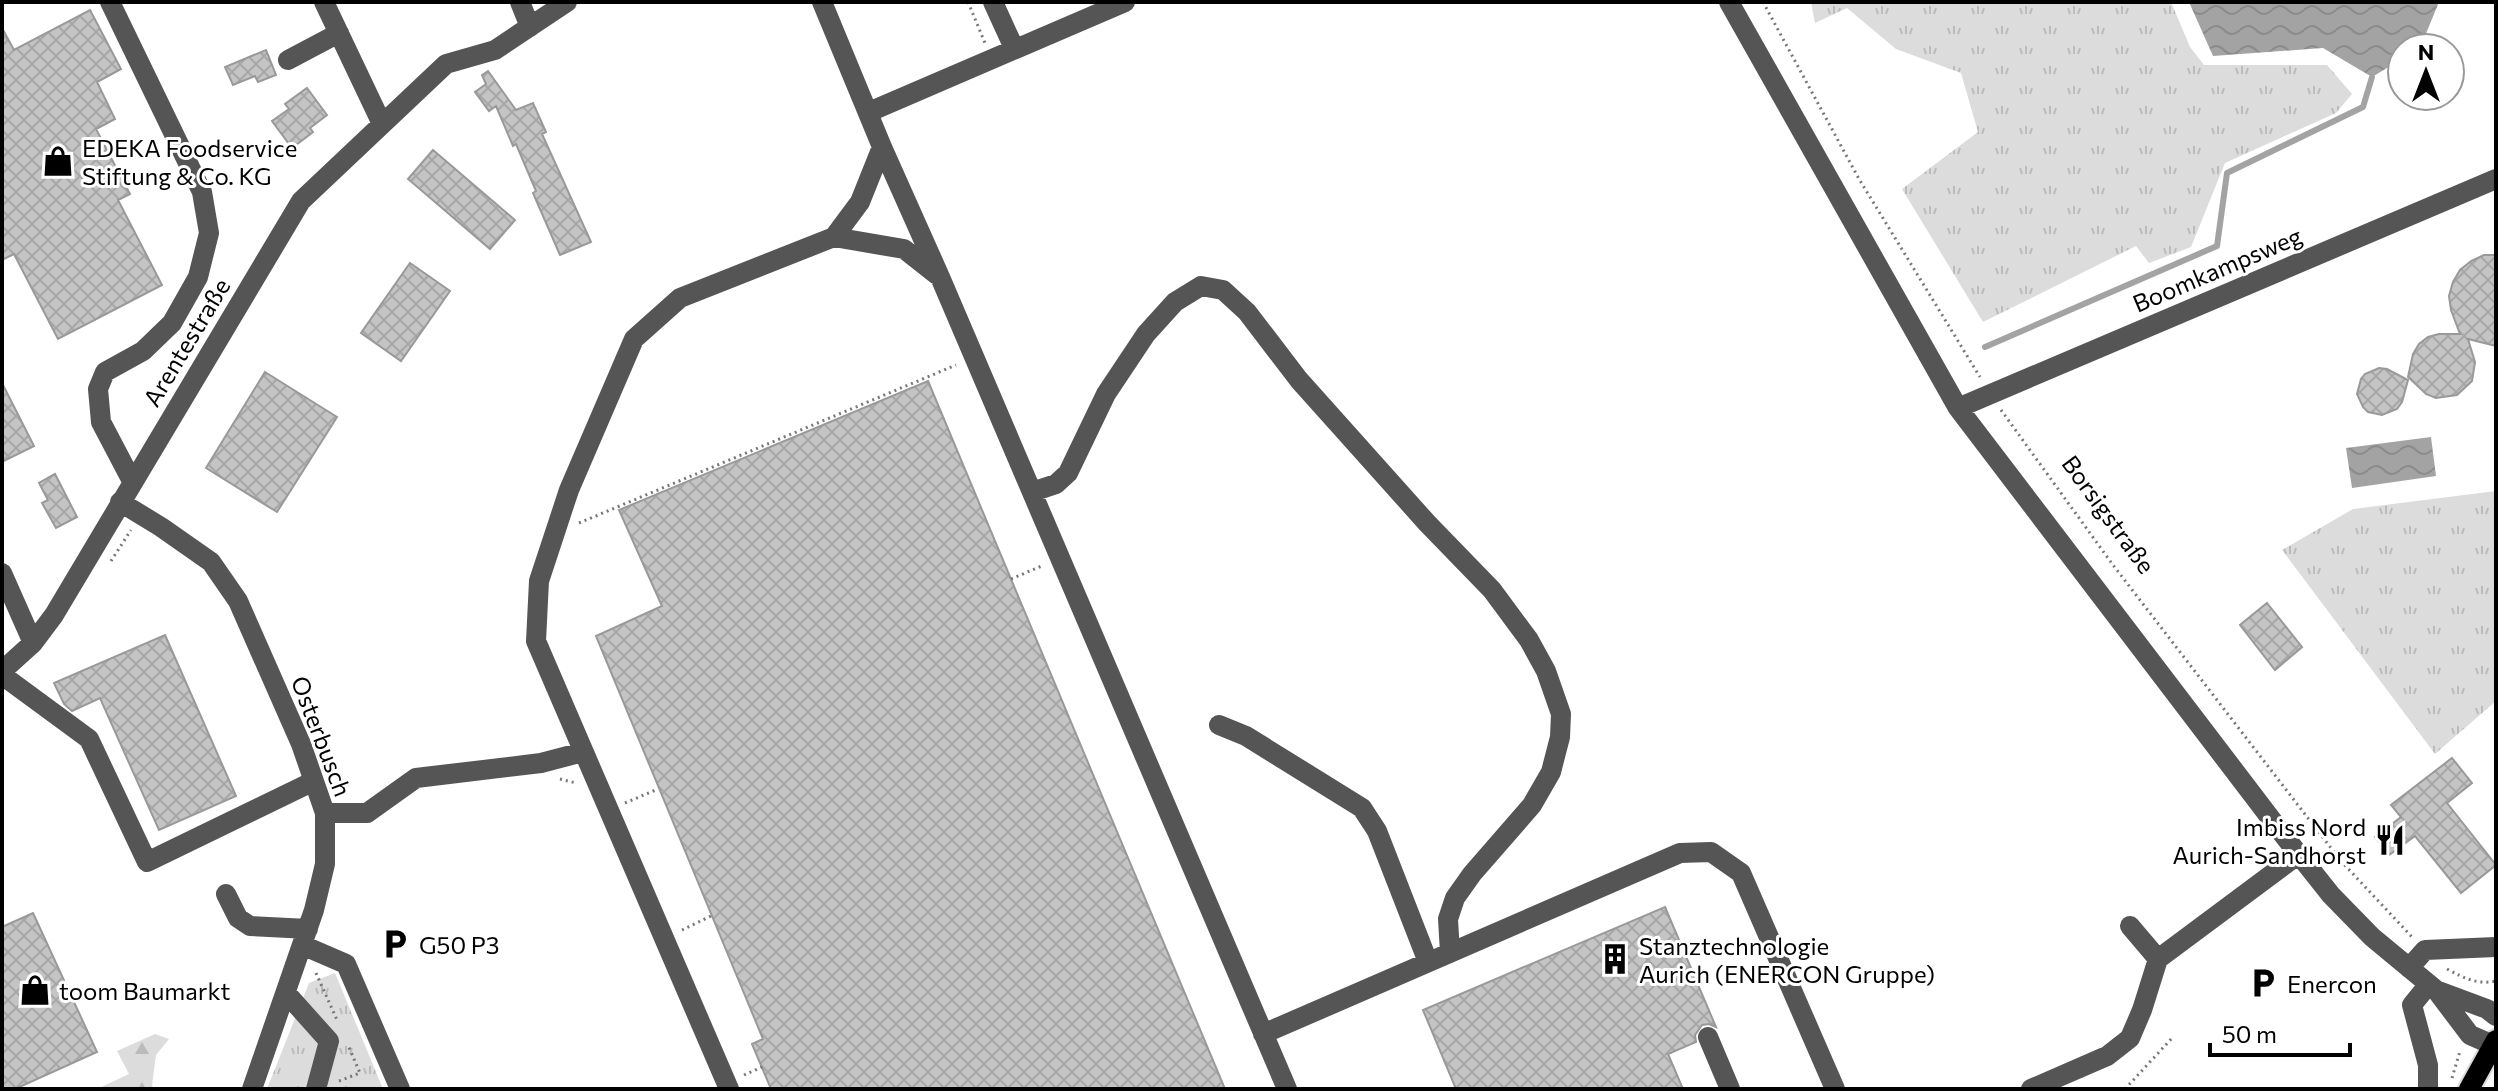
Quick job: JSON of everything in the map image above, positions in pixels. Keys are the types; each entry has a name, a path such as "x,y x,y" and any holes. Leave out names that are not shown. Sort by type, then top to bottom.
{"main road":[{"path":"2469,1089 2494,1042"}],"street":[{"path":"110,2 202,192 209,233 198,277 172,323 143,351 105,372 98,389 101,422 132,481"},
{"path":"324,2 382,124"},
{"path":"520,2 530,27 567,2"},
{"path":"822,2 1287,1089"},
{"path":"993,2 1014,48"},
{"path":"869,112 1125,2"},
{"path":"1729,2 1958,408 2331,895 2372,937 2432,987 2470,1035 2494,1042"},
{"name":"Arentestraße","path":"2,673 33,643 54,615 301,201 446,64 495,50 530,27"},
{"path":"288,60 339,33"},
{"path":"834,237 860,202 882,147"},
{"name":"Boomkampsweg","path":"1958,408 2496,179"},
{"path":"729,1089 536,641 539,581 569,490 634,339 680,298 834,237 904,249 940,277"},
{"path":"1032,492 1056,484 1068,473 1106,394 1146,334 1175,302 1201,286 1223,290 1247,312 1299,380 1427,523 1492,590 1529,640 1546,671 1561,714 1560,737 1551,772 1532,805 1455,898 1448,919 1450,953"},
{"name":"Osterbusch","path":"120,502 211,562 238,601 301,744 325,813 325,864 305,937 252,1089"},
{"path":"2,573 33,643"},
{"path":"2,673 89,739 147,862 314,781"},
{"path":"1219,725 1246,736 1362,808 1377,831 1428,962"},
{"path":"325,813 367,813 416,778 541,763 583,752"},
{"path":"1263,1034 1680,853 1711,852 1741,873 1835,1089"},
{"path":"2031,1089 2107,1056 2130,1038 2158,959 2299,854"},
{"path":"226,894 238,918 250,926 305,937 346,964 400,1089"},
{"path":"2130,926 2158,959"},
{"path":"2409,968 2425,950 2496,947"},
{"path":"2432,987 2487,1009 2496,1016"},
{"path":"2428,1089 2428,1065 2412,1005 2432,987"},
{"path":"286,993 329,1041 316,1089"},
{"path":"1708,1037 1730,1089"}],"path":[{"path":"968,2 992,58"},
{"name":"Borsigstraße","path":"1763,2 1859,179 1990,394 2113,565 2341,861 2447,969 2484,984 2496,981"},
{"path":"555,533 974,357"},
{"path":"1011,579 1061,558"},
{"path":"609,810 658,789"},
{"path":"664,938 711,916"},
{"path":"2125,1089 2173,1037"}],"green space":[{"path":"1811,2 2171,2 2190,47 2204,65 2327,65 2352,94 2336,113 2225,163 2191,247 2149,263 2136,246 1983,322 1902,189 1978,132 1961,73 1896,49 1847,8 1815,23"},
{"path":"2496,491 2496,701 2435,754 2282,550 2353,509"},
{"path":"335,973 383,1089 267,1089 309,983"},
{"path":"155,1034 169,1039 156,1055 154,1089 97,1089 129,1074 117,1051"}],"water":[{"path":"2189,2 2439,2 2427,32 2386,32 2386,69 2372,77 2323,48 2213,56"},
{"path":"2431,437 2436,476 2352,488 2346,448"}],"building":[{"name":"EDEKA Foodservice Stiftung & Co. KG","path":"90,10 121,69 97,82 115,119 96,129 130,194 118,200 162,285 58,339 14,254 2,260 2,28 14,50"},
{"path":"266,50 276,75 258,82 255,76 233,85 225,67"},
{"path":"488,71 516,110 533,103 546,132 542,134 591,242 560,255 516,144 513,146 496,106 489,111 475,92 486,84 482,75"},
{"path":"307,88 327,115 310,128 313,132 292,148 272,121 289,109 285,104"},
{"path":"433,150 515,220 490,249 408,179"},
{"path":"2484,255 2496,255 2496,346 2468,339 2475,362 2472,381 2457,395 2436,398 2426,394 2408,377 2413,354 2428,337 2460,334 2449,296 2453,282 2460,270"},
{"path":"410,263 450,291 401,361 361,333"},
{"path":"2379,368 2408,380 2397,409 2382,415 2368,412 2357,394 2365,374"},
{"path":"265,372 337,417 277,512 206,468"},
{"path":"928,381 1225,1089 771,1089 752,1044 763,1039 596,636 662,606 619,510"},
{"path":"2,383 34,446 2,462"},
{"path":"55,474 77,517 56,528 42,503 48,500 39,483"},
{"path":"2267,603 2302,647 2275,670 2240,625"},
{"path":"165,635 236,796 159,830 100,698 72,711 64,704 54,683"},
{"path":"2452,758 2472,783 2447,803 2496,865 2461,893 2415,836 2389,855 2375,837 2401,817 2391,805"},
{"name":"Stanztechnologie Aurich (ENERCON Gruppe)","path":"1665,907 1716,1027 1702,1025 1695,1035 1696,1042 1668,1054 1683,1089 1456,1089 1423,1010"},
{"name":"toom Baumarkt","path":"33,913 97,1052 15,1089 2,1089 2,927"}],"waterway":[{"path":"1985,347 2217,246 2227,173 2363,107 2372,77"}],"place":[{"name":"EDEKA Foodservice Stiftung & Co. KG","path":"58,161"},
{"name":"Imbiss Nord Aurich-Sandhorst","path":"2390,840"},
{"name":"G50 P3","path":"395,944"},
{"name":"Stanztechnologie Aurich (ENERCON Gruppe)","path":"1615,959"},
{"name":"Enercon","path":"2263,983"},
{"name":"toom Baumarkt","path":"35,990"}]}
